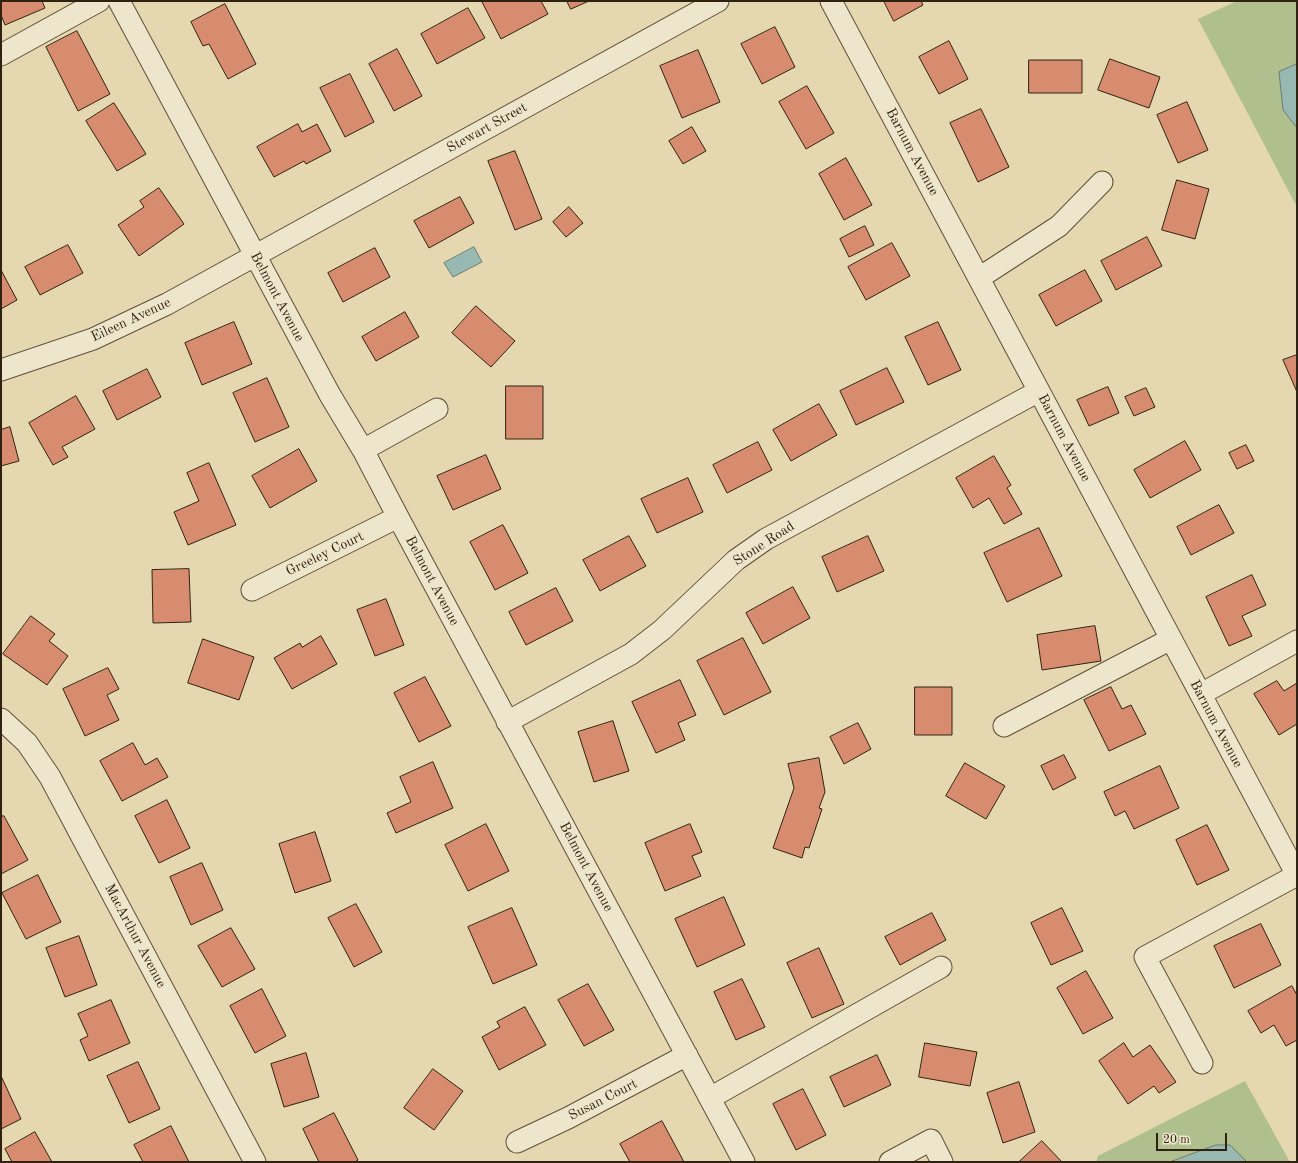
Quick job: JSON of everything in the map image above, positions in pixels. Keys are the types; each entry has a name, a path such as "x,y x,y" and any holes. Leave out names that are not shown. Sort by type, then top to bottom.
{"street":[{"path":"1,55 98,1"},
{"name":"Belmont Avenue","path":"119,1 330,395 363,450 398,518 744,1162"},
{"name":"Stewart Street","path":"255,255 718,1"},
{"name":"Barnum Avenue","path":"831,1 1297,875"},
{"path":"979,278 1059,226 1102,182"},
{"name":"Eileen Avenue","path":"1,370 93,339 167,304 255,255"},
{"name":"Stone Road","path":"508,722 631,654 662,630 736,560 766,539 1039,391"},
{"path":"363,450 438,409"},
{"name":"Greeley Court","path":"252,590 398,518"},
{"path":"1004,726 1171,639"},
{"path":"1200,694 1297,642"},
{"name":"MacArthur Avenue","path":"1,719 27,743 50,777 255,1162"},
{"path":"1202,1063 1145,958 1297,875"},
{"path":"710,1098 941,967"},
{"name":"Susan Court","path":"517,1142 568,1118 687,1055"},
{"path":"890,1162 931,1140 942,1162"}],"green space":[{"path":"1237,1 1297,1 1297,207 1198,19"},
{"path":"1245,1081 1290,1162 1096,1162 1098,1156"}],"water":[{"path":"1297,64 1297,128 1283,110 1279,72"},
{"path":"474,247 482,262 453,277 444,263"},
{"path":"1216,1145 1230,1145 1247,1162 1170,1162"}],"building":[{"path":"1,1 42,1 45,8 5,25 1,15"},
{"path":"541,1 548,14 501,39 482,2"},
{"path":"567,1 589,1 571,9"},
{"path":"884,1 921,1 923,5 894,21"},
{"path":"225,4 256,64 228,79 209,44 203,46 191,22"},
{"path":"468,8 485,38 437,64 421,34"},
{"path":"775,27 795,67 762,84 741,44"},
{"path":"77,31 110,94 78,111 46,47"},
{"path":"949,41 968,79 939,94 919,57"},
{"path":"397,49 422,96 394,111 369,64"},
{"path":"698,50 720,102 682,118 660,66"},
{"path":"1110,59 1160,77 1149,108 1098,90"},
{"path":"1029,60 1082,60 1082,93 1029,93"},
{"path":"350,74 374,122 345,137 320,88"},
{"path":"807,86 834,133 806,149 779,102"},
{"path":"1187,102 1208,150 1178,163 1157,115"},
{"path":"114,103 146,154 117,171 86,121"},
{"path":"981,109 1009,167 978,182 950,123"},
{"path":"298,124 302,132 317,124 331,151 306,164 304,161 274,177 257,147"},
{"path":"692,127 706,151 683,164 669,141"},
{"path":"515,151 542,219 515,230 488,161"},
{"path":"846,158 872,205 844,220 819,174"},
{"path":"1177,180 1209,189 1195,239 1162,230"},
{"path":"159,188 184,224 139,256 118,225 144,207 140,201"},
{"path":"460,197 474,223 429,248 414,221"},
{"path":"569,207 583,223 566,237 553,222"},
{"path":"865,226 874,245 849,257 840,239"},
{"path":"1147,237 1162,266 1116,290 1101,261"},
{"path":"892,243 910,276 866,300 848,267"},
{"path":"68,245 83,273 40,295 25,267"},
{"path":"375,248 390,277 343,302 328,273"},
{"path":"1,270 17,300 1,309"},
{"path":"1085,270 1102,301 1056,326 1039,295"},
{"path":"476,306 515,341 491,367 452,333"},
{"path":"405,312 419,337 376,361 362,337"},
{"path":"234,322 252,364 202,385 185,343"},
{"path":"938,322 961,370 928,385 905,337"},
{"path":"1297,355 1297,392 1283,360"},
{"path":"887,368 904,402 856,425 840,391"},
{"path":"147,369 161,397 117,420 103,391"},
{"path":"267,378 289,427 255,442 233,393"},
{"path":"506,386 543,386 543,439 506,439"},
{"path":"1108,387 1119,413 1089,426 1077,400"},
{"path":"1146,388 1155,407 1134,416 1125,397"},
{"path":"76,396 95,429 62,447 68,457 53,465 29,423"},
{"path":"819,404 837,435 791,461 773,430"},
{"path":"10,427 19,461 1,466 1,430"},
{"path":"1185,441 1201,470 1150,498 1134,470"},
{"path":"758,442 772,470 727,493 713,465"},
{"path":"1246,445 1254,461 1237,469 1229,453"},
{"path":"299,449 317,481 270,508 252,476"},
{"path":"486,455 501,489 453,510 437,476"},
{"path":"994,456 1011,485 1007,488 1022,514 1004,524 989,498 973,508 956,478"},
{"path":"209,463 236,525 188,545 174,512 199,501 187,473"},
{"path":"688,478 703,512 657,533 641,499"},
{"path":"1219,505 1234,533 1191,555 1177,527"},
{"path":"503,525 528,573 495,590 470,542"},
{"path":"1039,528 1062,576 1007,602 984,553"},
{"path":"629,536 646,566 600,591 583,560"},
{"path":"868,536 884,571 837,592 822,557"},
{"path":"189,569 191,622 153,623 152,570"},
{"path":"1252,575 1266,605 1242,616 1252,636 1229,646 1206,597"},
{"path":"793,587 810,618 763,644 746,613"},
{"path":"556,588 573,621 526,645 509,612"},
{"path":"386,599 404,645 375,656 357,610"},
{"path":"31,616 55,634 49,641 68,656 47,685 3,654"},
{"path":"1095,626 1101,661 1042,670 1037,635"},
{"path":"321,636 337,664 292,689 274,658 300,643 302,647"},
{"path":"743,638 771,692 724,715 697,661"},
{"path":"203,639 254,657 239,700 188,683"},
{"path":"108,668 119,689 107,695 119,720 85,736 63,689"},
{"path":"425,677 451,726 419,742 394,693"},
{"path":"680,680 696,715 678,723 685,740 656,753 632,702"},
{"path":"1277,681 1284,691 1297,683 1297,724 1279,735 1254,694"},
{"path":"915,687 952,687 952,735 915,735"},
{"path":"1111,687 1122,709 1131,705 1146,734 1109,751 1084,700"},
{"path":"613,721 629,771 594,782 578,732"},
{"path":"858,723 871,749 844,764 830,737"},
{"path":"133,743 145,765 157,758 168,777 122,801 100,761"},
{"path":"1064,755 1076,778 1053,790 1041,766"},
{"path":"819,758 825,792 819,808 822,809 809,848 805,847 802,858 773,848 794,788 788,764"},
{"path":"433,762 453,808 396,833 387,813 411,802 400,777"},
{"path":"965,763 1005,786 986,819 946,796"},
{"path":"1160,766 1179,808 1134,829 1125,811 1115,816 1104,792"},
{"path":"167,800 190,848 159,863 135,816"},
{"path":"4,816 28,860 1,874 1,817"},
{"path":"486,824 509,871 468,891 445,845"},
{"path":"690,824 702,852 692,856 701,876 665,891 645,843"},
{"path":"1207,825 1229,870 1197,885 1176,840"},
{"path":"315,832 331,881 295,893 279,844"},
{"path":"202,863 223,910 191,925 170,877"},
{"path":"38,875 61,922 26,939 2,893"},
{"path":"724,897 745,945 697,967 675,919"},
{"path":"356,904 382,952 354,967 328,918"},
{"path":"512,908 537,965 493,984 468,927"},
{"path":"1062,908 1083,951 1051,965 1031,923"},
{"path":"932,913 946,940 900,965 885,937"},
{"path":"1261,924 1281,965 1234,988 1214,946"},
{"path":"231,928 255,969 222,987 198,946"},
{"path":"79,936 97,985 65,997 46,948"},
{"path":"819,948 844,1004 812,1018 787,963"},
{"path":"1086,971 1113,1018 1083,1034 1057,988"},
{"path":"742,979 765,1027 736,1040 714,992"},
{"path":"588,984 614,1030 584,1046 558,1000"},
{"path":"1292,986 1297,995 1297,1040 1286,1046 1274,1025 1261,1033 1248,1011"},
{"path":"262,989 286,1036 255,1053 230,1006"},
{"path":"111,1000 130,1043 89,1061 80,1040 88,1036 78,1014"},
{"path":"525,1007 546,1045 499,1070 482,1037 500,1027 497,1022"},
{"path":"925,1043 977,1052 970,1086 919,1077"},
{"path":"1124,1043 1133,1057 1150,1045 1176,1082 1159,1093 1154,1086 1128,1104 1099,1061"},
{"path":"306,1053 319,1097 284,1107 271,1064"},
{"path":"877,1055 891,1085 844,1107 830,1077"},
{"path":"138,1062 160,1109 129,1123 107,1076"},
{"path":"433,1069 463,1091 434,1130 404,1108"},
{"path":"1,1076 21,1119 1,1129"},
{"path":"1019,1082 1035,1132 1003,1143 987,1093"},
{"path":"803,1089 826,1135 796,1150 773,1104"},
{"path":"334,1113 358,1160 355,1162 319,1162 303,1129"},
{"path":"662,1121 684,1162 630,1162 620,1144"},
{"path":"171,1126 189,1162 143,1162 134,1145"},
{"path":"35,1132 52,1162 12,1162 5,1149"},
{"path":"1042,1141 1062,1162 1019,1162"}]}
